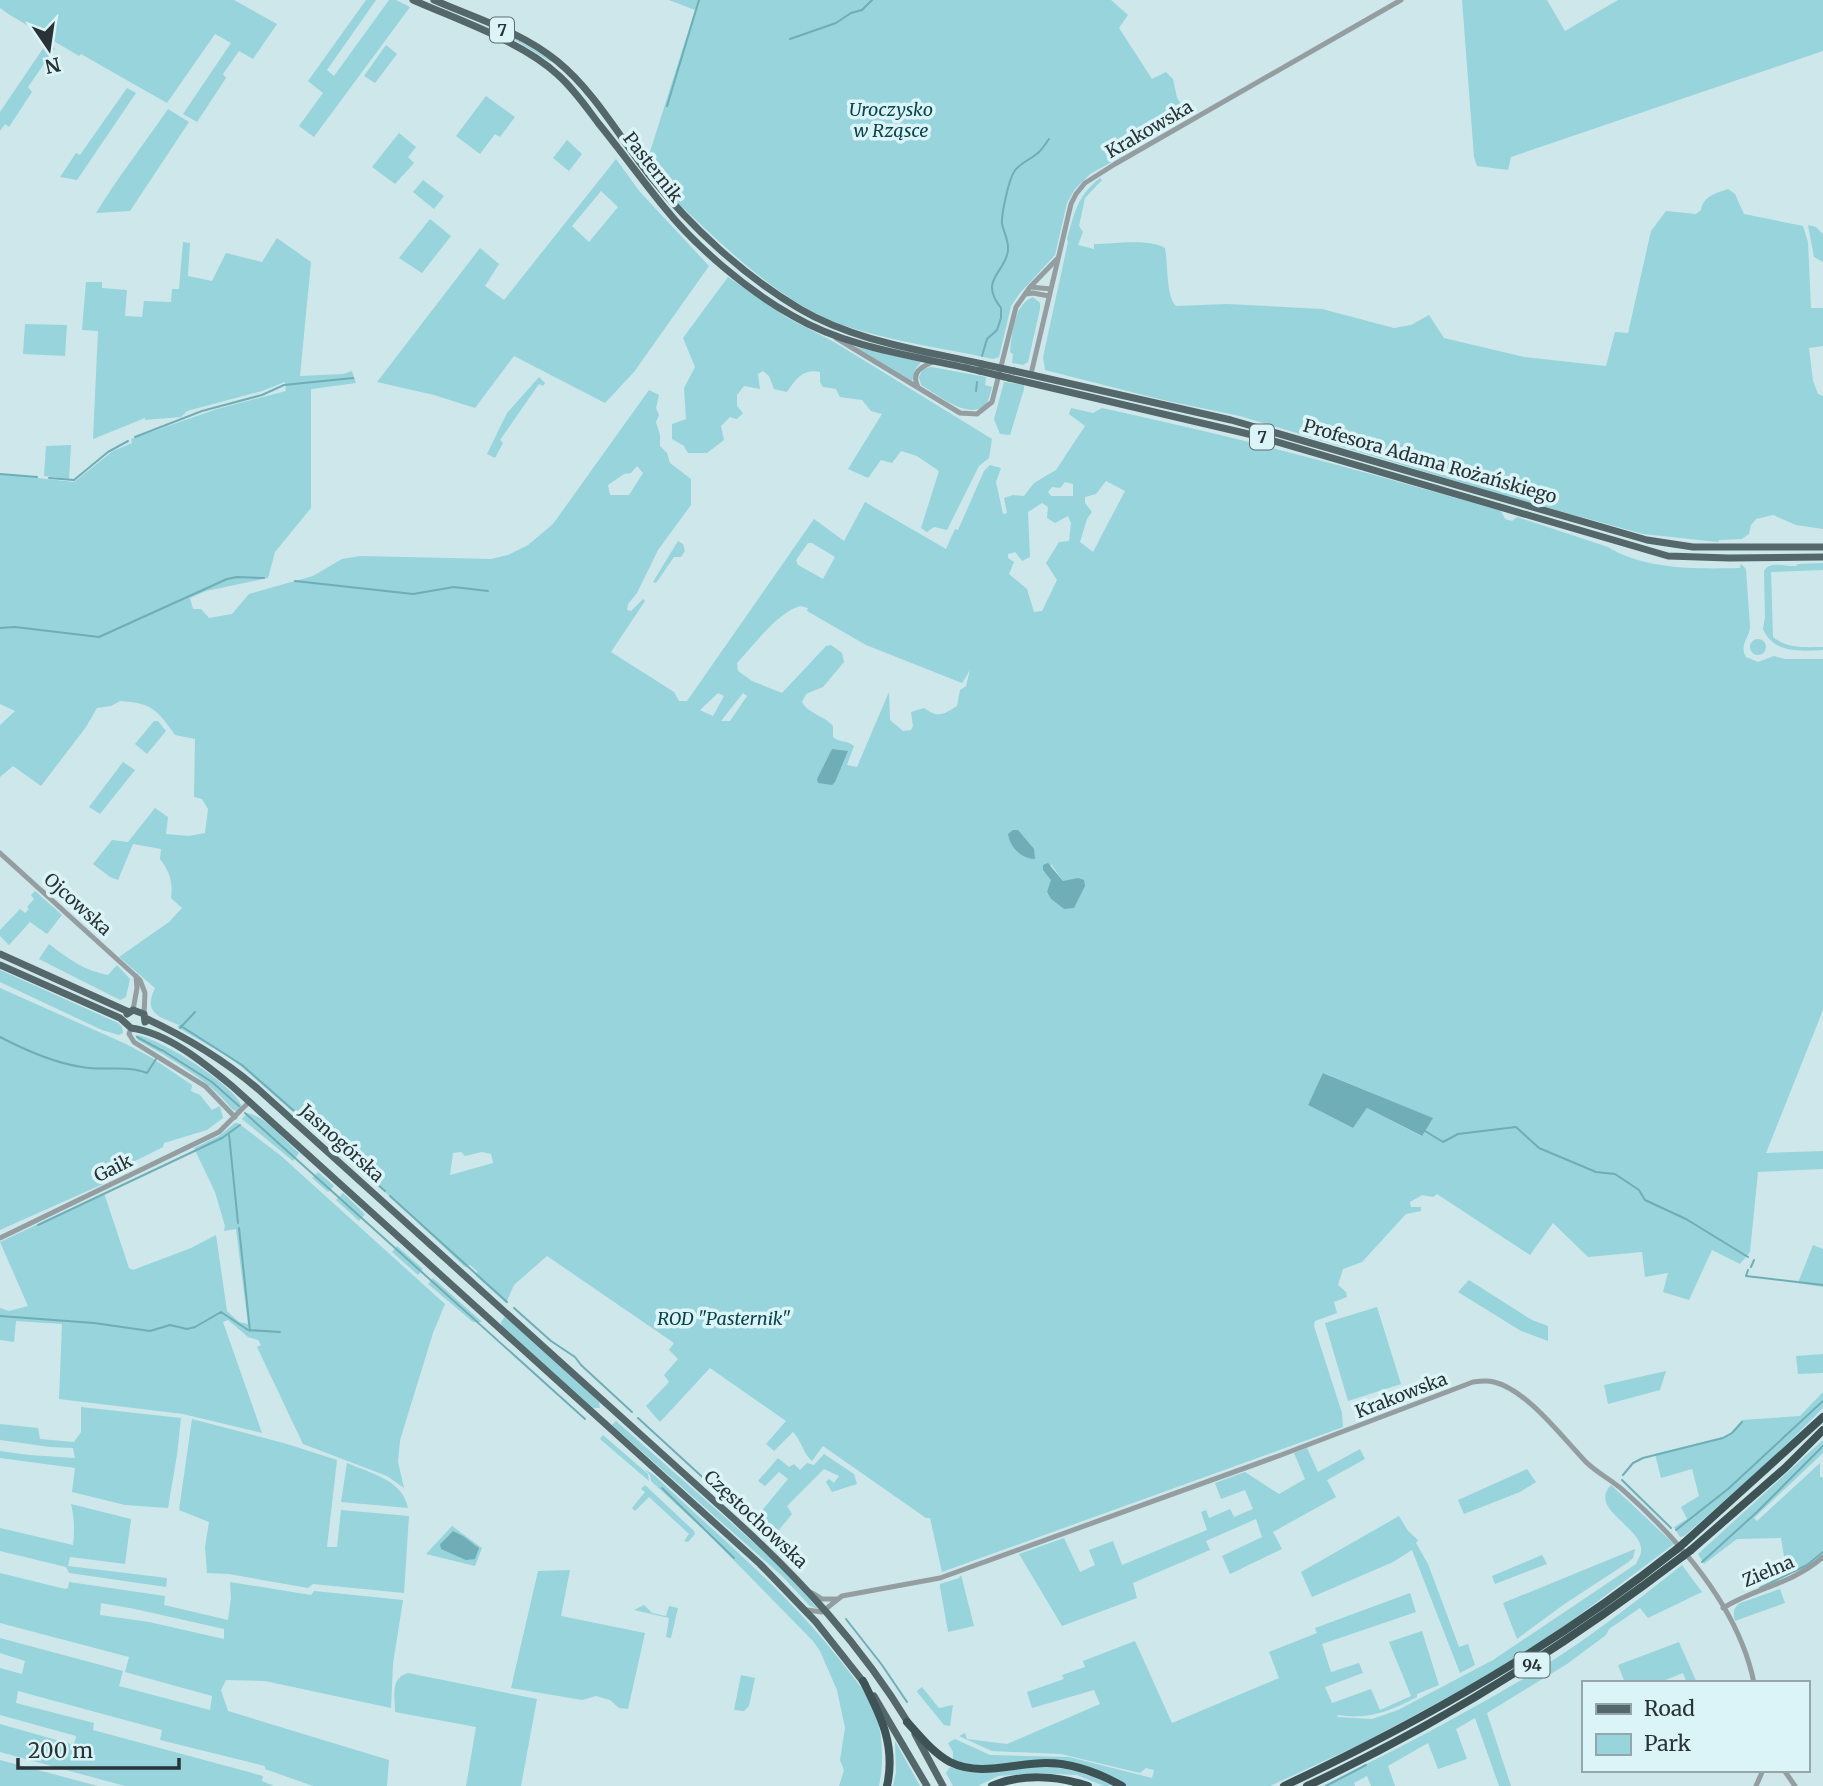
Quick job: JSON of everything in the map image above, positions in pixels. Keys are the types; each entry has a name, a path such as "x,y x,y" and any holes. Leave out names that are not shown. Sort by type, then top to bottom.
{"highway":[{"name":"94","path":"1284,1786 1420,1719 1499,1674 1570,1628 1684,1543 1823,1417"},
{"name":"94","path":"1307,1786 1433,1723 1600,1620 1691,1550 1785,1468 1823,1430"},
{"path":"863,1681 889,1739 891,1766 887,1786"},
{"path":"907,1722 934,1751 949,1762 964,1767 982,1770 1022,1764 1065,1765 1090,1771 1122,1786"},
{"path":"992,1786 1033,1778 1062,1780 1088,1786"}],"main road":[{"name":"Pasternik","path":"413,0 523,50 560,76 675,220 712,256 793,317 830,334 873,347"},
{"name":"Pasternik","path":"434,0 514,35 556,60 584,89 663,191 720,248 797,307 837,327 868,337"},
{"path":"712,256 720,256 720,248"},
{"name":"Profesora Adama Rożańskiego","path":"868,337 981,368"},
{"name":"Profesora Adama Rożańskiego","path":"873,347 1012,374 1244,432 1668,556 1823,557"},
{"name":"Profesora Adama Rożańskiego","path":"1012,374 1031,374 1244,424 1647,541 1693,547 1823,547"},
{"path":"0,954 131,1011 132,1026 144,1025 144,1016"},
{"name":"Jasnogórska","path":"0,965 132,1026 198,1060 250,1101 494,1323"},
{"name":"Jasnogórska","path":"131,1011 174,1031 241,1074 505,1311"},
{"path":"370,1210 381,1199"},
{"name":"Częstochowska","path":"505,1311 725,1510 810,1592 860,1651 907,1722 943,1786"},
{"name":"Częstochowska","path":"494,1323 760,1564 802,1606 863,1681 927,1786"}],"street":[{"name":"Krakowska","path":"1031,374 1074,197 1091,178 1401,0"},
{"path":"830,334 960,413 971,415 985,410 992,402 1012,314 1030,287 1058,258"},
{"path":"1030,287 1050,292"},
{"path":"1023,296 1050,292"},
{"path":"920,390 915,380 917,372 923,366 938,361"},
{"name":"Ojcowska","path":"0,853 136,976"},
{"path":"131,1011 137,988 136,976"},
{"path":"136,976 144,986 144,1016"},
{"path":"132,1026 129,1034 134,1042 205,1086 235,1118"},
{"name":"Gaik","path":"0,1238 209,1137 235,1118 250,1101"},
{"name":"Krakowska","path":"838,1599 848,1594 936,1579 1281,1455 1473,1382 1487,1380 1517,1392 1588,1464 1623,1490 1677,1542 1723,1608 1748,1657 1754,1681"},
{"name":"Zielna","path":"1723,1608 1737,1599 1798,1575 1823,1557"},
{"path":"810,1592 822,1599 838,1599"},
{"path":"802,1606 816,1613 826,1610 838,1599"}],"green space":[{"path":"0,0 234,0 277,24 253,59 239,51 223,74 226,78 197,122 183,114 231,43 215,34 167,103 10,15 0,8"},
{"path":"366,0 376,0 327,70 334,76 389,0 396,0 410,7 314,137 299,126 323,93 308,81"},
{"path":"421,0 514,38 552,60 551,62 515,40"},
{"name":"Uroczysko w Rząsce","path":"669,0 1111,0 1128,15 1119,28 1152,79 1166,72 1173,79 1177,98 1187,112 1121,143 1128,153 1090,174 1075,189 1067,203 1055,255 1011,306 999,357 993,359 898,340 842,325 802,306 764,280 712,235 667,192 654,175 648,158 695,10"},
{"path":"1462,0 1547,0 1565,31 1618,0 1823,0 1823,51 1511,157 1508,170 1477,166 1474,157"},
{"path":"46,44 55,48 28,87 32,92 9,127 5,124 0,131 0,112"},
{"path":"386,45 397,54 375,83 364,76"},
{"path":"127,88 136,93 77,180 60,177 76,153 80,155"},
{"path":"486,96 515,117 500,137 495,134 480,154 456,136"},
{"path":"168,109 189,122 130,211 96,213 122,174"},
{"path":"399,133 416,147 408,157 414,163 395,184 372,167"},
{"path":"567,140 582,154 569,171 553,158"},
{"path":"616,159 640,192 709,266 634,372 605,403 514,356 475,408 377,382 480,248 499,264 485,286 504,300","holes":["601,191 618,207 589,242 572,226"]},
{"path":"1100,178 1102,180 1085,198 1079,226 1083,232 1078,245 1094,249 1094,244 1141,242 1165,248 1170,295 1176,306 1227,304 1322,309 1394,328 1411,325 1429,315 1444,338 1524,357 1606,366 1615,332 1628,333 1651,231 1666,211 1696,214 1708,198 1728,189 1735,194 1744,214 1803,226 1808,242 1811,308 1823,308 1823,346 1809,348 1813,381 1818,394 1823,396 1823,529 1796,525 1773,515 1756,519 1749,534 1742,539 1718,542 1643,534 1502,495 1240,416 1163,400 1045,370 1043,357 1067,239 1082,198"},
{"path":"423,180 444,196 434,209 413,192"},
{"path":"430,219 451,236 422,273 399,258"},
{"path":"1808,225 1816,227 1823,234 1823,262 1814,257"},
{"name":"ROD \"Pasternik\"","path":"277,238 311,262 300,376 343,374 352,371 356,383 311,389 311,508 275,552 268,578 206,591 190,598 193,609 201,609 209,618 232,614 249,594 313,576 342,559 360,556 491,559 508,555 528,545 553,524 649,390 659,395 656,408 659,415 656,422 660,446 667,453 670,463 691,479 691,505 658,550 637,593 628,604 627,610 631,611 643,599 645,601 611,652 674,692 679,701 687,701 814,519 844,541 865,502 946,549 955,529 958,530 984,471 990,465 1001,468 996,482 1003,514 1007,513 1004,498 1024,496 1034,483 1056,470 1085,426 1069,414 1071,408 1093,413 1102,408 1352,469 1501,511 1505,519 1512,521 1517,517 1608,547 1622,555 1655,564 1690,568 1740,568 1741,564 1746,569 1750,627 1744,645 1746,657 1758,662 1774,656 1785,659 1823,659 1823,1010 1766,1153 1823,1151 1823,1169 1758,1172 1750,1252 1740,1264 1712,1250 1689,1300 1663,1292 1668,1273 1645,1277 1642,1252 1588,1257 1553,1223 1530,1255 1437,1194 1433,1197 1422,1195 1410,1202 1411,1207 1421,1207 1421,1211 1406,1214 1362,1262 1343,1269 1338,1285 1346,1292 1347,1297 1334,1302 1337,1313 1315,1321 1314,1326 1342,1413 1343,1427 942,1572 930,1518 926,1518 823,1446 812,1461 793,1432 774,1451 766,1444 786,1421 710,1368 660,1422 646,1406 669,1382 664,1375 678,1359 669,1350 674,1343 547,1256 514,1285 506,1303 476,1276 477,1271 470,1265 465,1267 395,1201 243,1068 152,1009 155,988 119,957 169,922 182,908 171,898 171,882 160,859 161,849 133,844 118,880 93,864 112,840 128,842 155,808 168,817 166,834 189,836 205,833 208,809 202,799 194,797 195,739 175,735 152,709 120,701 111,706 97,708 86,727 41,786 13,766 0,777 0,725 15,711 0,704 0,474 74,482 113,451 132,443 131,439 217,409 286,391 285,382 262,391 187,411 181,417 145,418 93,439 98,331 82,330 86,282 102,282 102,288 127,290 125,316 142,317 144,301 171,302 172,289 179,289 183,242 190,243 188,276 212,281 226,253 262,262","holes":["637,466 643,473 629,495 610,495 608,485 624,474 631,473","1106,481 1125,491 1093,552 1080,542 1092,512 1085,503 1085,497 1096,494","1065,482 1073,484 1073,496 1051,496 1048,492 1052,487 1060,488","1042,503 1048,507 1047,518 1055,523 1068,516 1071,523 1069,541 1059,542 1046,563 1057,580 1042,611 1034,612 1027,589 1009,574 1014,562 1008,558 1008,554 1015,552 1022,561 1030,557 1028,512","808,543 835,557 823,579 798,565 796,560","800,606 808,608 807,611 866,645 962,683 970,670 966,686 960,690 957,706 940,714 924,708 911,712 913,726 911,730 903,731 890,720 889,692 857,767 847,765 854,746 833,737 833,726 802,702 806,694 823,687 844,662 842,653 831,645 826,646 782,693 752,681 738,671 737,663 783,615","718,693 724,696 713,716 700,710","743,693 747,696 730,721 721,721","1051,864 1063,881 1069,882 1064,909 1051,899 1047,892 1051,885","1324,1073 1432,1119 1421,1136 1367,1108 1353,1128 1308,1105","461,1152 465,1156 482,1152 491,1154 493,1163 450,1175 453,1153"]},
{"path":"728,277 786,317 834,342 992,439 989,458 979,466 947,530 934,527 927,532 921,528 939,471 917,456 901,451 892,463 881,460 868,478 848,469 882,414 871,411 862,400 840,397 836,389 823,387 820,372 804,373 787,392 774,389 769,376 763,371 758,374 760,389 744,386 737,395 737,406 743,413 737,419 730,417 721,426 724,440 707,453 688,453 684,446 672,439 672,424 686,419 684,388 695,367 683,338"},
{"path":"1033,297 1040,303 1040,309 1028,362 1023,365 1012,363 1013,354 1010,352 1015,320 1022,306"},
{"path":"25,324 67,325 65,356 23,354"},
{"path":"856,347 921,362 912,381"},
{"path":"931,367 986,377 985,385 992,387 987,403 972,410 963,408 921,385 919,377 923,369"},
{"path":"539,377 545,383 543,386 539,384 500,440 503,443 495,458 487,454 507,413"},
{"path":"1004,382 1024,385 1010,435 1000,434 994,419"},
{"path":"71,445 69,479 44,476 46,446"},
{"path":"678,541 683,544 685,551 681,557 674,557 656,583 653,582"},
{"path":"1823,563 1823,570 1771,572 1773,637 1790,645 1823,647 1823,650 1781,647 1768,637 1763,629 1764,571 1774,565"},
{"path":"1755,639 1761,639 1766,647 1764,653 1755,655 1750,650 1750,644"},
{"path":"154,721 158,721 166,731 147,754 135,744"},
{"path":"123,762 135,770 100,814 89,807"},
{"path":"35,891 62,915 47,934 30,922 9,945 0,936 0,930 20,909 25,913 29,909 27,907 34,899 31,895"},
{"path":"49,944 77,963 100,973 108,975 117,965 130,979 126,997 120,1000 39,959"},
{"path":"0,970 118,1023 123,1033 119,1035 102,1030 0,982"},
{"path":"0,988 152,1058 192,1085 191,1091 200,1095 212,1110 220,1106 223,1118 207,1130 164,1143 163,1147 113,1172 103,1184 0,1230"},
{"path":"135,1035 160,1043 212,1075 237,1098 242,1107 237,1112 232,1109 212,1088 176,1062 138,1040"},
{"path":"247,1113 268,1124 299,1153 293,1161 242,1119"},
{"path":"235,1123 280,1155 445,1304 433,1333 400,1440 398,1462 404,1488 387,1476 303,1444 257,1347 261,1345 258,1340 248,1337 228,1320 223,1322 262,1433 183,1414 59,1399 62,1324 16,1321 14,1342 0,1340 0,1308 9,1311 28,1306 0,1242 104,1193 129,1268 133,1270 191,1248 216,1235 227,1311 239,1322 248,1324 236,1229 224,1231 215,1192 194,1148 219,1136"},
{"path":"318,1172 334,1186 328,1192 312,1178"},
{"path":"343,1193 365,1214 359,1221 336,1200"},
{"path":"1813,1245 1823,1249 1823,1287 1798,1283"},
{"path":"397,1246 423,1269 418,1275 392,1252"},
{"path":"433,1278 482,1322 473,1322 428,1284"},
{"path":"1469,1280 1532,1320 1548,1326 1548,1341 1521,1331 1458,1292"},
{"path":"1377,1307 1401,1384 1348,1401 1325,1323"},
{"path":"505,1316 599,1402 600,1408 593,1408 502,1326 501,1322"},
{"path":"1823,1354 1823,1373 1798,1374 1796,1356"},
{"path":"1666,1371 1660,1390 1608,1404 1604,1385"},
{"path":"1823,1392 1823,1408 1769,1462 1680,1537 1674,1527 1687,1519 1681,1507 1699,1496 1692,1469 1661,1478 1655,1454 1723,1437 1732,1432 1742,1420 1800,1416"},
{"path":"81,1407 181,1418 168,1508 125,1505 72,1492 75,1468 0,1458 0,1451 75,1458 73,1448 0,1440 0,1424 38,1428 40,1439 74,1442 81,1432"},
{"path":"192,1419 337,1460 327,1547 337,1547 341,1510 409,1516 404,1593 313,1584 308,1588 229,1574 207,1573 205,1547 209,1522 179,1510"},
{"path":"616,1421 762,1550 818,1609 810,1606 782,1576 612,1425"},
{"path":"603,1435 648,1474 649,1481 600,1439"},
{"path":"1823,1440 1823,1453 1754,1518 1757,1521 1820,1463 1820,1477 1823,1477 1823,1554 1800,1571 1787,1574 1781,1538 1737,1539 1704,1564 1698,1554"},
{"path":"1307,1448 1318,1472 1360,1449 1365,1459 1327,1480 1336,1497 1273,1532 1282,1549 1230,1574 1222,1556 1262,1537 1256,1519 1206,1541 1210,1550 1133,1583 1137,1598 1062,1626 1019,1554 1064,1538 1080,1572 1095,1565 1089,1550 1113,1541 1122,1565 1207,1530 1201,1512 1206,1510 1209,1518 1230,1509 1234,1517 1253,1509 1245,1490 1221,1499 1215,1483 1245,1472 1279,1494 1305,1479 1294,1453"},
{"path":"824,1454 854,1474 857,1484 832,1492 826,1482 829,1479 834,1483 839,1476 824,1469 787,1506 792,1514 778,1531 759,1514 788,1479 779,1472 765,1486 758,1481 778,1458 789,1467 794,1464 800,1470 807,1463 814,1465"},
{"path":"347,1463 393,1484 405,1498 408,1508 341,1502"},
{"path":"644,1469 654,1475 796,1609 859,1684 872,1705 880,1730 882,1768 879,1786 839,1786 844,1770 840,1760 845,1728 837,1690 813,1641 709,1535 651,1481 650,1475"},
{"path":"1527,1469 1536,1482 1520,1492 1464,1514 1458,1500"},
{"path":"645,1485 694,1531 695,1534 688,1542 684,1541 689,1534 649,1497 635,1511 632,1508 645,1492 641,1489"},
{"path":"1611,1485 1674,1544 1558,1631 1467,1687 1361,1744 1270,1786 1128,1786 1084,1767 972,1765 953,1760 953,1752 948,1743 955,1739 990,1755 1069,1757 1152,1778 1154,1770 1146,1768 1140,1773 1061,1754 992,1751 959,1736 965,1733 967,1739 1007,1744 1100,1704 1094,1690 1032,1708 1027,1692 1064,1679 1062,1675 1085,1667 1083,1661 1135,1641 1172,1723 1279,1678 1269,1652 1317,1633 1315,1628 1410,1593 1416,1612 1322,1644 1331,1672 1359,1663 1363,1673 1325,1687 1332,1703 1371,1689 1380,1710 1411,1696 1389,1642 1422,1631 1439,1685 1388,1710 1369,1715 1337,1717 1372,1719 1398,1710 1493,1660 1636,1564 1641,1550 1638,1540 1606,1502 1606,1493"},
{"path":"71,1504 131,1519 125,1564 70,1557 68,1566 167,1578 166,1587 69,1573 66,1567 0,1551 0,1528 73,1545"},
{"path":"1399,1516 1408,1531 1418,1540 1416,1543 1428,1564 1459,1647 1468,1644 1475,1665 1460,1673 1412,1550 1393,1562 1312,1597 1301,1572"},
{"path":"452,1526 482,1548 475,1566 426,1554","holes":["453,1531 477,1546 440,1544"]},
{"path":"1635,1549 1633,1558 1627,1563 1517,1639 1503,1603"},
{"path":"1542,1555 1547,1564 1495,1584 1492,1576"},
{"path":"1682,1565 1702,1592 1648,1618 1640,1608 1609,1629 1606,1635 1567,1664 1487,1713 1511,1786 1499,1786 1475,1718 1456,1729 1467,1759 1438,1769 1428,1743 1388,1766 1395,1786 1371,1786 1367,1776 1354,1783 1355,1786 1322,1786 1396,1749 1538,1670 1601,1627"},
{"path":"570,1570 561,1616 645,1633 628,1709 619,1708 610,1700 596,1696 582,1700 511,1688 538,1571"},
{"path":"0,1573 65,1589 68,1588 69,1582 165,1596 164,1605 228,1620 230,1582 311,1595 314,1591 403,1600 393,1664 391,1708 265,1681 226,1680 221,1690 228,1711 389,1760 387,1786 313,1786 265,1769 265,1766 160,1740 162,1730 18,1691 16,1703 94,1723 93,1730 263,1776 262,1781 274,1786 125,1786 0,1752 0,1724 74,1745 76,1736 0,1715 0,1668 22,1674 25,1661 0,1653 0,1638 123,1671 119,1686 210,1710 212,1696 125,1672 129,1657 0,1623","holes":["101,1603 224,1629 224,1639 149,1622 100,1615"]},
{"path":"961,1575 974,1626 948,1632 940,1584"},
{"path":"1780,1589 1785,1603 1735,1621 1734,1611 1740,1603"},
{"path":"644,1605 652,1613 666,1616 669,1606 678,1608 671,1638 666,1637 669,1618 634,1610"},
{"path":"1679,1642 1696,1681 1686,1681 1683,1673 1663,1681 1624,1681 1618,1665"},
{"path":"408,1673 537,1699 521,1786 466,1786 476,1727 395,1712 396,1683 402,1675"},
{"path":"741,1675 755,1678 749,1706 744,1711 734,1710"},
{"path":"922,1687 939,1708 953,1705 950,1726 944,1725 918,1693"},
{"path":"895,1741 920,1786 893,1786 896,1772"},
{"path":"0,1760 98,1786 0,1786"},
{"path":"950,1767 983,1771 1037,1767 1067,1769 1116,1786 1104,1786 1077,1775 1037,1773 998,1776 978,1786 953,1786 946,1773"}],"shaded area":[{"path":"832,749 848,751 835,782 832,785 818,783 817,779"},
{"path":"1018,830 1034,849 1035,859 1021,855 1014,848 1008,834"},
{"path":"1048,863 1063,881 1078,878 1084,880 1085,886 1074,908 1064,909 1051,899 1047,892 1051,880 1043,870 1043,865"},
{"path":"1323,1073 1433,1118 1422,1136 1367,1108 1353,1128 1308,1105"},
{"path":"453,1531 479,1548 475,1559 466,1560 441,1549 440,1544"}],"waterway":[{"path":"667,106 699,0"},
{"path":"790,39 836,23 851,13 862,10 872,0"},
{"path":"982,356 987,339 997,330 1001,318 1001,308 992,290 1008,250 1002,219 1010,182 1016,169 1039,152 1049,139"},
{"path":"135,437 202,411 262,395 284,385 353,378"},
{"path":"976,391 977,382"},
{"path":"49,478 74,480 108,452 128,441"},
{"path":"0,474 37,477"},
{"path":"0,628 15,627 99,637 227,579 264,578"},
{"path":"295,581 413,594 454,587 488,591"},
{"path":"180,1028 195,1012"},
{"path":"181,1026 242,1065 385,1191"},
{"path":"0,1037 40,1055 82,1067 132,1069 147,1073 156,1059"},
{"path":"137,1037 161,1050"},
{"path":"162,1050 212,1082 239,1106"},
{"path":"245,1113 585,1419"},
{"path":"38,1225 222,1138 240,1125"},
{"path":"1425,1131 1443,1142 1458,1134 1516,1127 1539,1148 1596,1172 1615,1174 1639,1190 1645,1200 1686,1219 1748,1257"},
{"path":"229,1134 238,1223"},
{"path":"390,1196 507,1302"},
{"path":"239,1228 250,1331"},
{"path":"1751,1267 1754,1260"},
{"path":"1748,1270 1746,1276 1823,1285"},
{"path":"514,1308 551,1341 575,1357 632,1412"},
{"path":"0,1316 94,1323 150,1331 170,1325 187,1329 195,1327 221,1312 248,1330 280,1332"},
{"path":"1676,1530 1728,1489 1823,1401"},
{"path":"638,1418 795,1562"},
{"path":"1623,1475 1633,1463 1643,1458 1723,1438 1742,1422"},
{"path":"1702,1562 1823,1446"},
{"path":"1622,1480 1671,1528"},
{"path":"662,1488 734,1558"},
{"path":"1760,1588 1807,1565 1823,1552"},
{"path":"846,1619 907,1702"},
{"path":"1326,1786 1366,1765"}]}
